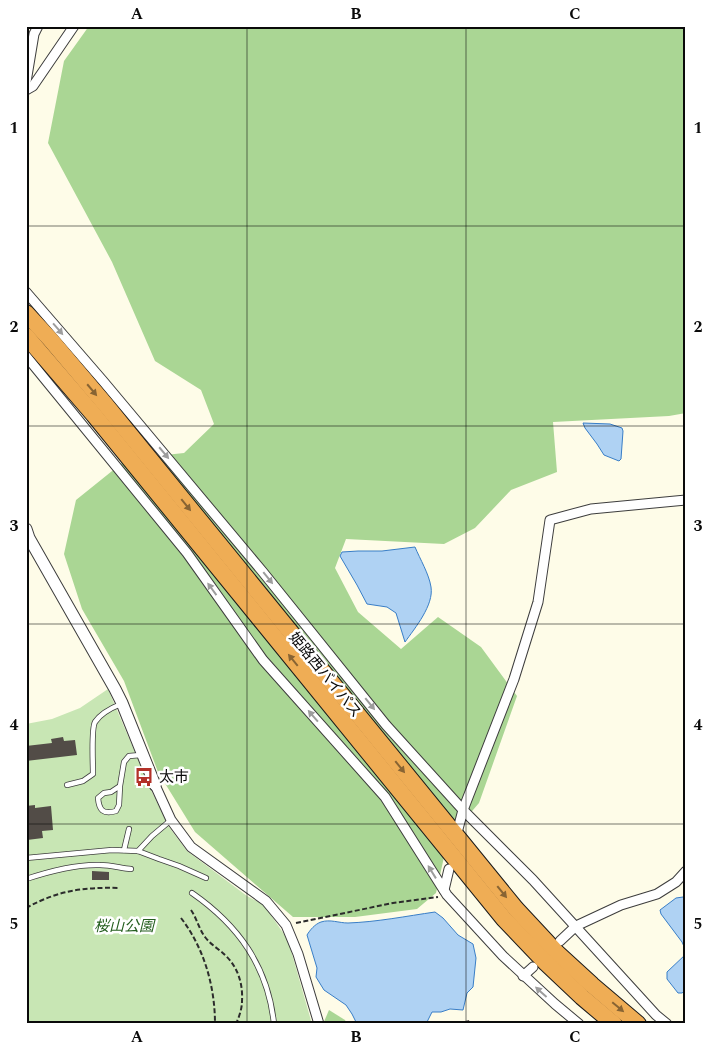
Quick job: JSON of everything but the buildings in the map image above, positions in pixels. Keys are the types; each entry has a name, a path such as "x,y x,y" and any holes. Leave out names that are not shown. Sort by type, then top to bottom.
{"highway":[{"name":"姫路西バイパス","path":"28,304 56,346 150,472 504,919 546,963 614,1024"},
{"name":"姫路西バイパス","path":"26,336 150,472 516,909 592,985 638,1024"}],"street":[{"path":"26,90 32,86 74,26"},
{"path":"26,82 33,30"},
{"path":"26,292 28,304 104,381 386,724 463,810 533,880 656,1015 667,1024"},
{"path":"26,356 187,553 263,660 385,797 445,893 523,976 578,1024"},
{"path":"26,365 37,370"},
{"path":"458,829 463,810 514,679 538,602 550,520 591,509 686,500"},
{"path":"26,529 29,538 122,703 142,755 171,820 191,847 266,901 286,925 298,954 319,1024"},
{"path":"445,893 449,869"},
{"path":"560,941 576,926 621,905 657,894 676,882 686,871"},
{"path":"523,976 533,967"}],"lane":[{"path":"67,785 83,781 93,774 94,723 107,710 122,703"},
{"path":"120,786 104,793 98,798 99,807 102,810 111,813 116,811 120,805 120,786 124,762 130,756 142,755"},
{"path":"138,851 171,820"},
{"path":"124,850 129,829"},
{"path":"26,858 112,850 138,851 206,878"},
{"path":"26,879 51,871 85,865 131,869"},
{"path":"192,892 221,915 236,930 251,953 268,991 274,1024"}],"path":[{"path":"26,908 63,892 100,887 120,888"},
{"path":"286,925 445,893"},
{"path":"190,910 206,939 225,955 237,970 242,989 242,1002 236,1024"},
{"path":"181,918 197,943 206,967 214,999 215,1024"}],"green space":[{"path":"89,26 686,26 686,413 669,416 553,422 557,472 511,490 475,528 444,544 346,539 335,568 358,612 401,649 438,617 481,647 517,696 479,803 448,839 436,893 417,909 355,917 293,917 195,832 158,772 124,681 82,609 64,554 76,500 127,459 184,453 214,424 201,390 155,361 112,262 48,143 64,61"},
{"name":"桜山公園","path":"108,689 151,790 169,827 187,851 247,896 264,905 288,940 312,1024 26,1024 26,724 52,719 80,708"},
{"path":"329,1010 345,1020 347,1024 323,1024"}],"water":[{"path":"583,423 610,424 622,428 621,459 619,461 604,455"},
{"path":"415,547 428,577 431,594 427,609 405,642 396,613 387,607 367,604 340,556 342,552 382,551"},
{"path":"676,898 686,898 686,951 660,910"},
{"path":"435,912 458,935 473,944 476,958 473,987 467,993 463,1010 450,1009 432,1012 425,1024 357,1024 346,1005 324,990 316,977 317,968 308,933 317,924 324,921 348,923"},
{"path":"686,954 686,990 678,993 667,979 667,972"}],"place":[{"name":"太市","path":"144,777"}]}
